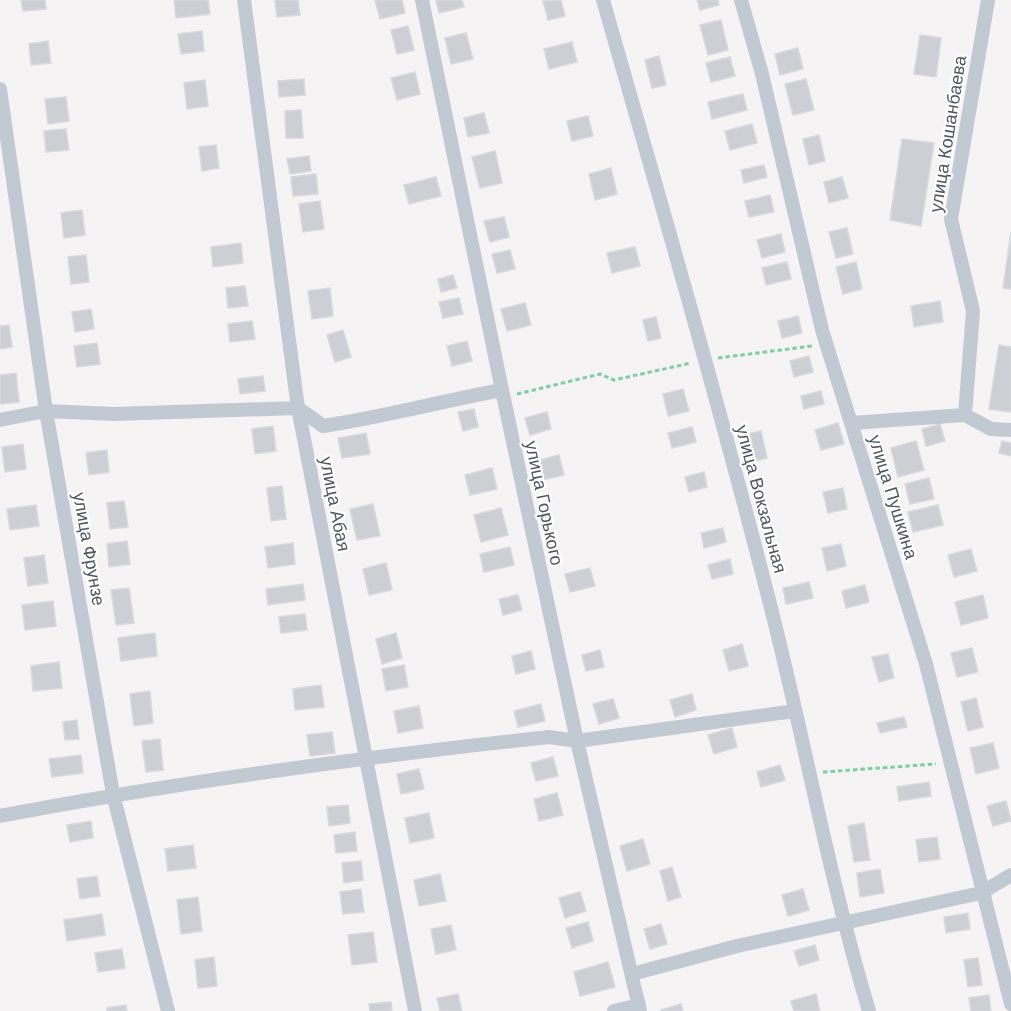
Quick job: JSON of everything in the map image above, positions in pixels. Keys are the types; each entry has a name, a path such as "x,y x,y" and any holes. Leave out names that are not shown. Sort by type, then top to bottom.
{"street":[{"name":"улица Абая","path":"244,0 246,36 298,408 415,1011"},
{"name":"улица Горького","path":"422,0 502,394 577,741 640,1008"},
{"name":"улица Вокзальная","path":"603,0 705,359 771,610 843,924 869,1011"},
{"name":"улица Пушкина","path":"741,0 762,75 826,344 926,664 981,893 1011,1004"},
{"name":"улица Кошанбаева","path":"965,415 974,311 951,219 988,0"},
{"name":"улица Фрунзе","path":"0,89 46,411 113,794 168,1011"},
{"path":"0,420 46,411 114,414 298,408 323,426 367,420 447,400 502,394"},
{"path":"851,423 965,415 991,429 1011,430"},
{"path":"0,816 113,794 364,757 549,737 577,741 795,711"},
{"path":"632,974 737,946 981,893 1011,875"},
{"path":"614,1011 640,1008"}],"path":[{"path":"502,394 600,374 614,380 705,359 826,344"},
{"path":"809,773 950,763"}],"building":[{"path":"21,0 45,0 46,9 23,11"},
{"path":"174,0 208,0 210,14 176,18"},
{"path":"275,0 298,0 300,15 277,17"},
{"path":"375,0 402,0 405,13 380,19"},
{"path":"436,0 462,0 464,7 439,13"},
{"path":"561,0 565,16 548,20 543,1"},
{"path":"697,0 718,0 719,5 700,10"},
{"path":"721,20 728,50 708,55 700,25"},
{"path":"408,26 414,50 397,54 391,30"},
{"path":"202,31 204,51 181,54 178,34"},
{"path":"466,33 473,59 451,64 445,38"},
{"path":"920,35 941,38 936,77 914,74"},
{"path":"48,41 51,63 31,65 29,44"},
{"path":"572,42 577,62 549,69 544,49"},
{"path":"798,48 803,69 780,75 775,54"},
{"path":"659,56 666,85 652,88 645,60"},
{"path":"730,57 735,76 711,82 706,63"},
{"path":"415,72 420,94 397,100 391,78"},
{"path":"304,79 305,95 279,97 278,81"},
{"path":"806,79 814,110 793,115 785,84"},
{"path":"205,80 208,106 187,109 184,83"},
{"path":"743,94 747,110 712,119 708,102"},
{"path":"66,97 69,121 48,124 45,99"},
{"path":"301,110 303,138 286,138 285,111"},
{"path":"484,113 489,133 468,137 464,118"},
{"path":"588,116 593,136 572,141 567,121"},
{"path":"752,124 757,143 730,150 725,131"},
{"path":"66,129 69,150 46,152 44,131"},
{"path":"819,135 825,161 809,165 803,139"},
{"path":"902,139 934,143 921,226 890,220"},
{"path":"216,145 219,168 202,171 199,147"},
{"path":"495,151 502,183 480,188 472,157"},
{"path":"309,156 311,171 290,174 287,159"},
{"path":"764,165 767,177 744,183 741,170"},
{"path":"611,168 617,194 595,200 589,174"},
{"path":"316,174 318,194 293,196 291,177"},
{"path":"436,177 441,196 409,204 404,185"},
{"path":"842,177 848,198 829,203 824,182"},
{"path":"770,195 774,212 749,217 745,201"},
{"path":"320,201 324,229 303,232 299,204"},
{"path":"82,210 85,235 64,238 61,213"},
{"path":"504,217 509,237 490,242 484,221"},
{"path":"847,228 853,254 836,258 829,232"},
{"path":"1011,232 1011,289 1003,288"},
{"path":"781,234 785,252 762,258 757,240"},
{"path":"241,243 243,263 213,267 211,247"},
{"path":"635,247 640,266 612,273 607,253"},
{"path":"510,250 515,269 497,273 492,254"},
{"path":"86,255 89,282 71,284 68,257"},
{"path":"787,262 791,279 766,285 762,268"},
{"path":"856,262 862,289 843,294 836,267"},
{"path":"453,275 457,288 441,292 438,279"},
{"path":"245,286 248,306 228,308 226,288"},
{"path":"330,288 333,316 312,319 308,291"},
{"path":"459,298 463,314 443,318 439,302"},
{"path":"940,301 943,322 914,327 911,306"},
{"path":"525,303 531,325 507,331 501,309"},
{"path":"91,309 94,329 75,332 72,312"},
{"path":"798,316 802,333 782,338 778,321"},
{"path":"656,317 661,338 648,341 643,320"},
{"path":"252,321 255,339 230,342 228,324"},
{"path":"9,325 12,347 0,349 0,326"},
{"path":"343,330 351,357 335,362 327,335"},
{"path":"467,341 472,361 452,366 447,346"},
{"path":"97,343 100,364 77,367 74,346"},
{"path":"999,345 1011,347 1011,412 989,409"},
{"path":"809,356 813,372 794,377 790,361"},
{"path":"16,373 19,402 0,404 0,375"},
{"path":"263,376 265,391 240,394 238,379"},
{"path":"683,389 689,411 668,416 663,394"},
{"path":"821,391 824,404 804,409 801,396"},
{"path":"474,409 478,427 463,431 458,412"},
{"path":"547,412 551,429 530,435 525,418"},
{"path":"838,423 844,444 821,450 815,430"},
{"path":"940,424 945,441 926,446 922,429"},
{"path":"273,426 276,451 255,454 252,429"},
{"path":"692,427 696,442 672,448 668,433"},
{"path":"761,431 767,458 749,463 742,435"},
{"path":"366,433 370,454 342,458 338,438"},
{"path":"916,441 924,470 898,477 891,448"},
{"path":"1002,441 1011,443 1011,456 999,453"},
{"path":"23,444 26,469 5,472 2,447"},
{"path":"107,450 109,472 89,475 86,453"},
{"path":"559,455 564,475 538,481 533,462"},
{"path":"492,468 497,489 470,495 465,475"},
{"path":"704,472 707,487 689,492 685,477"},
{"path":"929,478 934,499 910,504 905,484"},
{"path":"282,486 286,519 271,521 267,488"},
{"path":"843,488 847,509 828,513 823,492"},
{"path":"124,501 128,527 110,529 107,503"},
{"path":"373,504 380,536 357,540 350,509"},
{"path":"36,505 39,526 10,530 7,509"},
{"path":"938,505 943,525 913,532 908,512"},
{"path":"501,508 508,535 481,542 474,515"},
{"path":"723,528 726,542 704,548 701,533"},
{"path":"127,541 130,564 109,567 107,544"},
{"path":"293,543 295,564 268,568 265,547"},
{"path":"841,544 846,566 827,571 822,548"},
{"path":"510,547 514,565 484,572 480,554"},
{"path":"971,549 977,571 954,577 948,555"},
{"path":"44,555 48,583 28,586 24,558"},
{"path":"730,559 733,574 712,579 708,565"},
{"path":"386,563 392,590 369,595 363,569"},
{"path":"590,568 595,586 570,592 565,574"},
{"path":"809,582 813,598 786,604 783,588"},
{"path":"303,584 305,600 268,605 266,589"},
{"path":"865,585 869,602 846,608 842,591"},
{"path":"129,588 134,623 116,625 111,590"},
{"path":"518,595 522,610 503,615 499,599"},
{"path":"983,595 988,618 961,625 955,602"},
{"path":"53,601 56,626 25,630 22,605"},
{"path":"305,614 307,630 281,633 279,617"},
{"path":"155,633 157,656 121,661 118,638"},
{"path":"396,633 402,658 382,664 376,639"},
{"path":"742,644 748,666 729,671 723,650"},
{"path":"972,648 978,672 957,677 951,653"},
{"path":"600,650 604,667 586,671 582,655"},
{"path":"531,651 535,669 516,674 512,656"},
{"path":"888,654 894,678 879,682 872,657"},
{"path":"59,662 62,688 33,691 31,666"},
{"path":"404,665 408,687 386,691 382,669"},
{"path":"321,685 324,707 295,710 293,689"},
{"path":"150,691 153,723 134,726 130,694"},
{"path":"692,694 696,710 675,717 670,700"},
{"path":"976,698 983,727 968,731 961,702"},
{"path":"613,699 619,718 599,724 593,704"},
{"path":"541,704 545,721 518,727 514,711"},
{"path":"419,706 423,728 398,733 394,711"},
{"path":"904,717 907,727 880,733 877,723"},
{"path":"77,720 79,739 65,740 63,722"},
{"path":"732,728 737,747 714,754 708,735"},
{"path":"332,732 335,753 310,756 307,735"},
{"path":"160,739 163,770 146,772 142,741"},
{"path":"993,743 999,768 976,774 970,748"},
{"path":"81,755 83,773 52,777 49,759"},
{"path":"553,757 558,776 536,781 531,763"},
{"path":"780,765 785,780 761,787 757,772"},
{"path":"419,769 424,789 401,794 397,774"},
{"path":"929,782 931,796 899,801 897,787"},
{"path":"557,793 563,815 539,821 534,799"},
{"path":"1006,801 1011,821 993,826 987,806"},
{"path":"348,805 350,823 329,826 327,807"},
{"path":"429,813 434,838 410,843 405,818"},
{"path":"91,821 93,838 70,842 67,825"},
{"path":"864,823 870,860 854,862 848,826"},
{"path":"355,832 357,851 336,853 334,835"},
{"path":"937,837 940,859 919,862 916,840"},
{"path":"643,839 650,864 627,871 620,846"},
{"path":"193,845 196,868 168,871 165,849"},
{"path":"361,861 363,880 344,883 342,863"},
{"path":"672,867 681,897 668,901 660,871"},
{"path":"880,869 884,893 860,897 857,873"},
{"path":"440,874 446,901 419,906 414,880"},
{"path":"97,876 100,896 80,899 77,879"},
{"path":"361,889 364,912 343,914 340,892"},
{"path":"803,889 809,910 788,916 782,895"},
{"path":"580,892 586,911 565,918 559,898"},
{"path":"198,897 202,931 181,934 177,900"},
{"path":"968,913 970,929 946,933 944,917"},
{"path":"102,914 105,935 67,941 64,920"},
{"path":"588,922 593,941 572,948 566,928"},
{"path":"661,924 667,944 650,949 644,929"},
{"path":"451,925 456,950 436,954 431,929"},
{"path":"373,932 377,962 352,965 348,935"},
{"path":"815,945 819,960 799,966 794,951"},
{"path":"122,949 125,968 98,972 95,953"},
{"path":"214,957 217,986 198,988 195,960"},
{"path":"978,958 982,985 968,987 964,960"},
{"path":"608,962 615,987 580,996 574,972"},
{"path":"458,994 462,1011 440,1011 437,998"},
{"path":"816,994 820,1011 794,1011 791,1001"},
{"path":"989,995 991,1011 971,1011 969,998"},
{"path":"391,1002 392,1011 370,1011 369,1004"},
{"path":"681,1004 683,1011 661,1011 661,1010"},
{"path":"126,1005 127,1011 107,1011 107,1008"}]}
